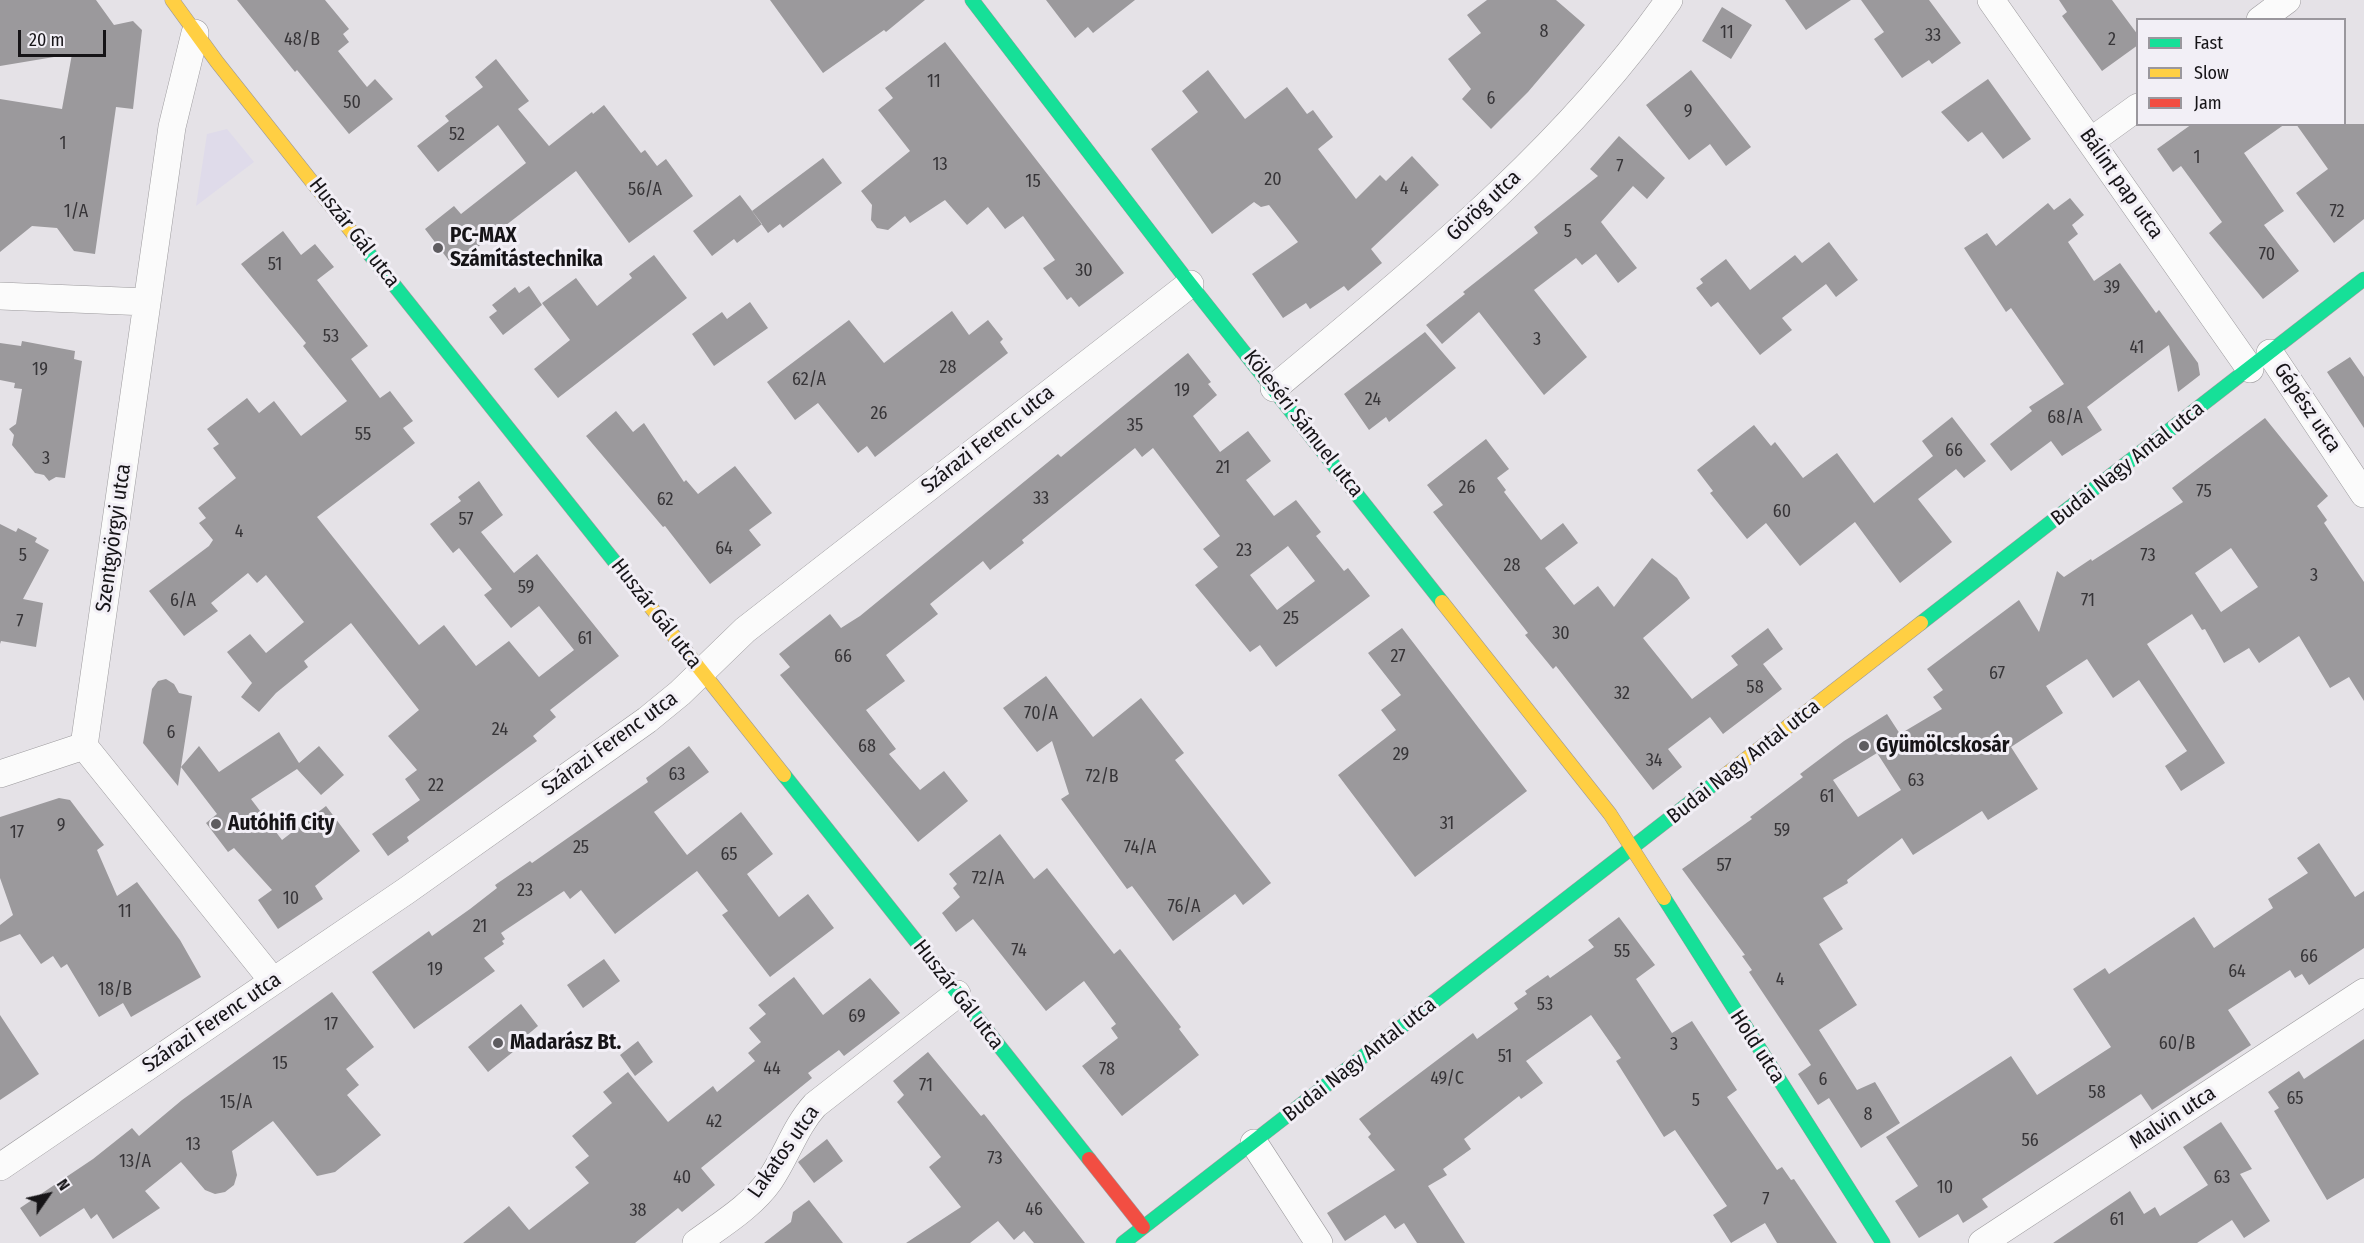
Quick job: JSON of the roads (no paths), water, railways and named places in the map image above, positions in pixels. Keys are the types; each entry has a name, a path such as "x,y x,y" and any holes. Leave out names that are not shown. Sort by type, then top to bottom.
{"street":[{"name":"Huszár Gál utca","path":"171,0 1143,1227"},
{"name":"Köleséri Sámuel utca","path":"972,0 1190,284 1275,388 1610,814 1632,850"},
{"name":"Bálint pap utca","path":"1991,0 2091,141 2260,361"},
{"path":"2263,18 2288,0"},
{"name":"Görög utca","path":"1275,388 1480,212 1548,144 1628,54 1664,2"},
{"name":"Szentgyörgyi utca","path":"84,746 172,128 195,33"},
{"path":"2091,141 2136,108"},
{"name":"Budai Nagy Antal utca","path":"1123,1243 1632,850 2364,279"},
{"name":"Szárazi Ferenc utca","path":"0,1167 273,981 647,720 746,630 1190,284"},
{"path":"0,296 147,302"},
{"name":"Gépész utca","path":"2260,361 2364,494"},
{"path":"0,774 84,746 273,981"},
{"name":"Hold utca","path":"1632,850 1883,1243"},
{"name":"Malvin utca","path":"1982,1243 2364,992"},
{"name":"Lakatos utca","path":"696,1243 741,1210 767,1183 802,1121 815,1105 957,994"},
{"path":"1254,1143 1319,1243"}],"place":[{"name":"PC-MAX Számítástechnika","path":"438,248"},
{"name":"Gyümölcskosár","path":"1864,746"},
{"name":"Autóhifi City","path":"216,824"},
{"name":"Madarász Bt.","path":"498,1043"}]}
